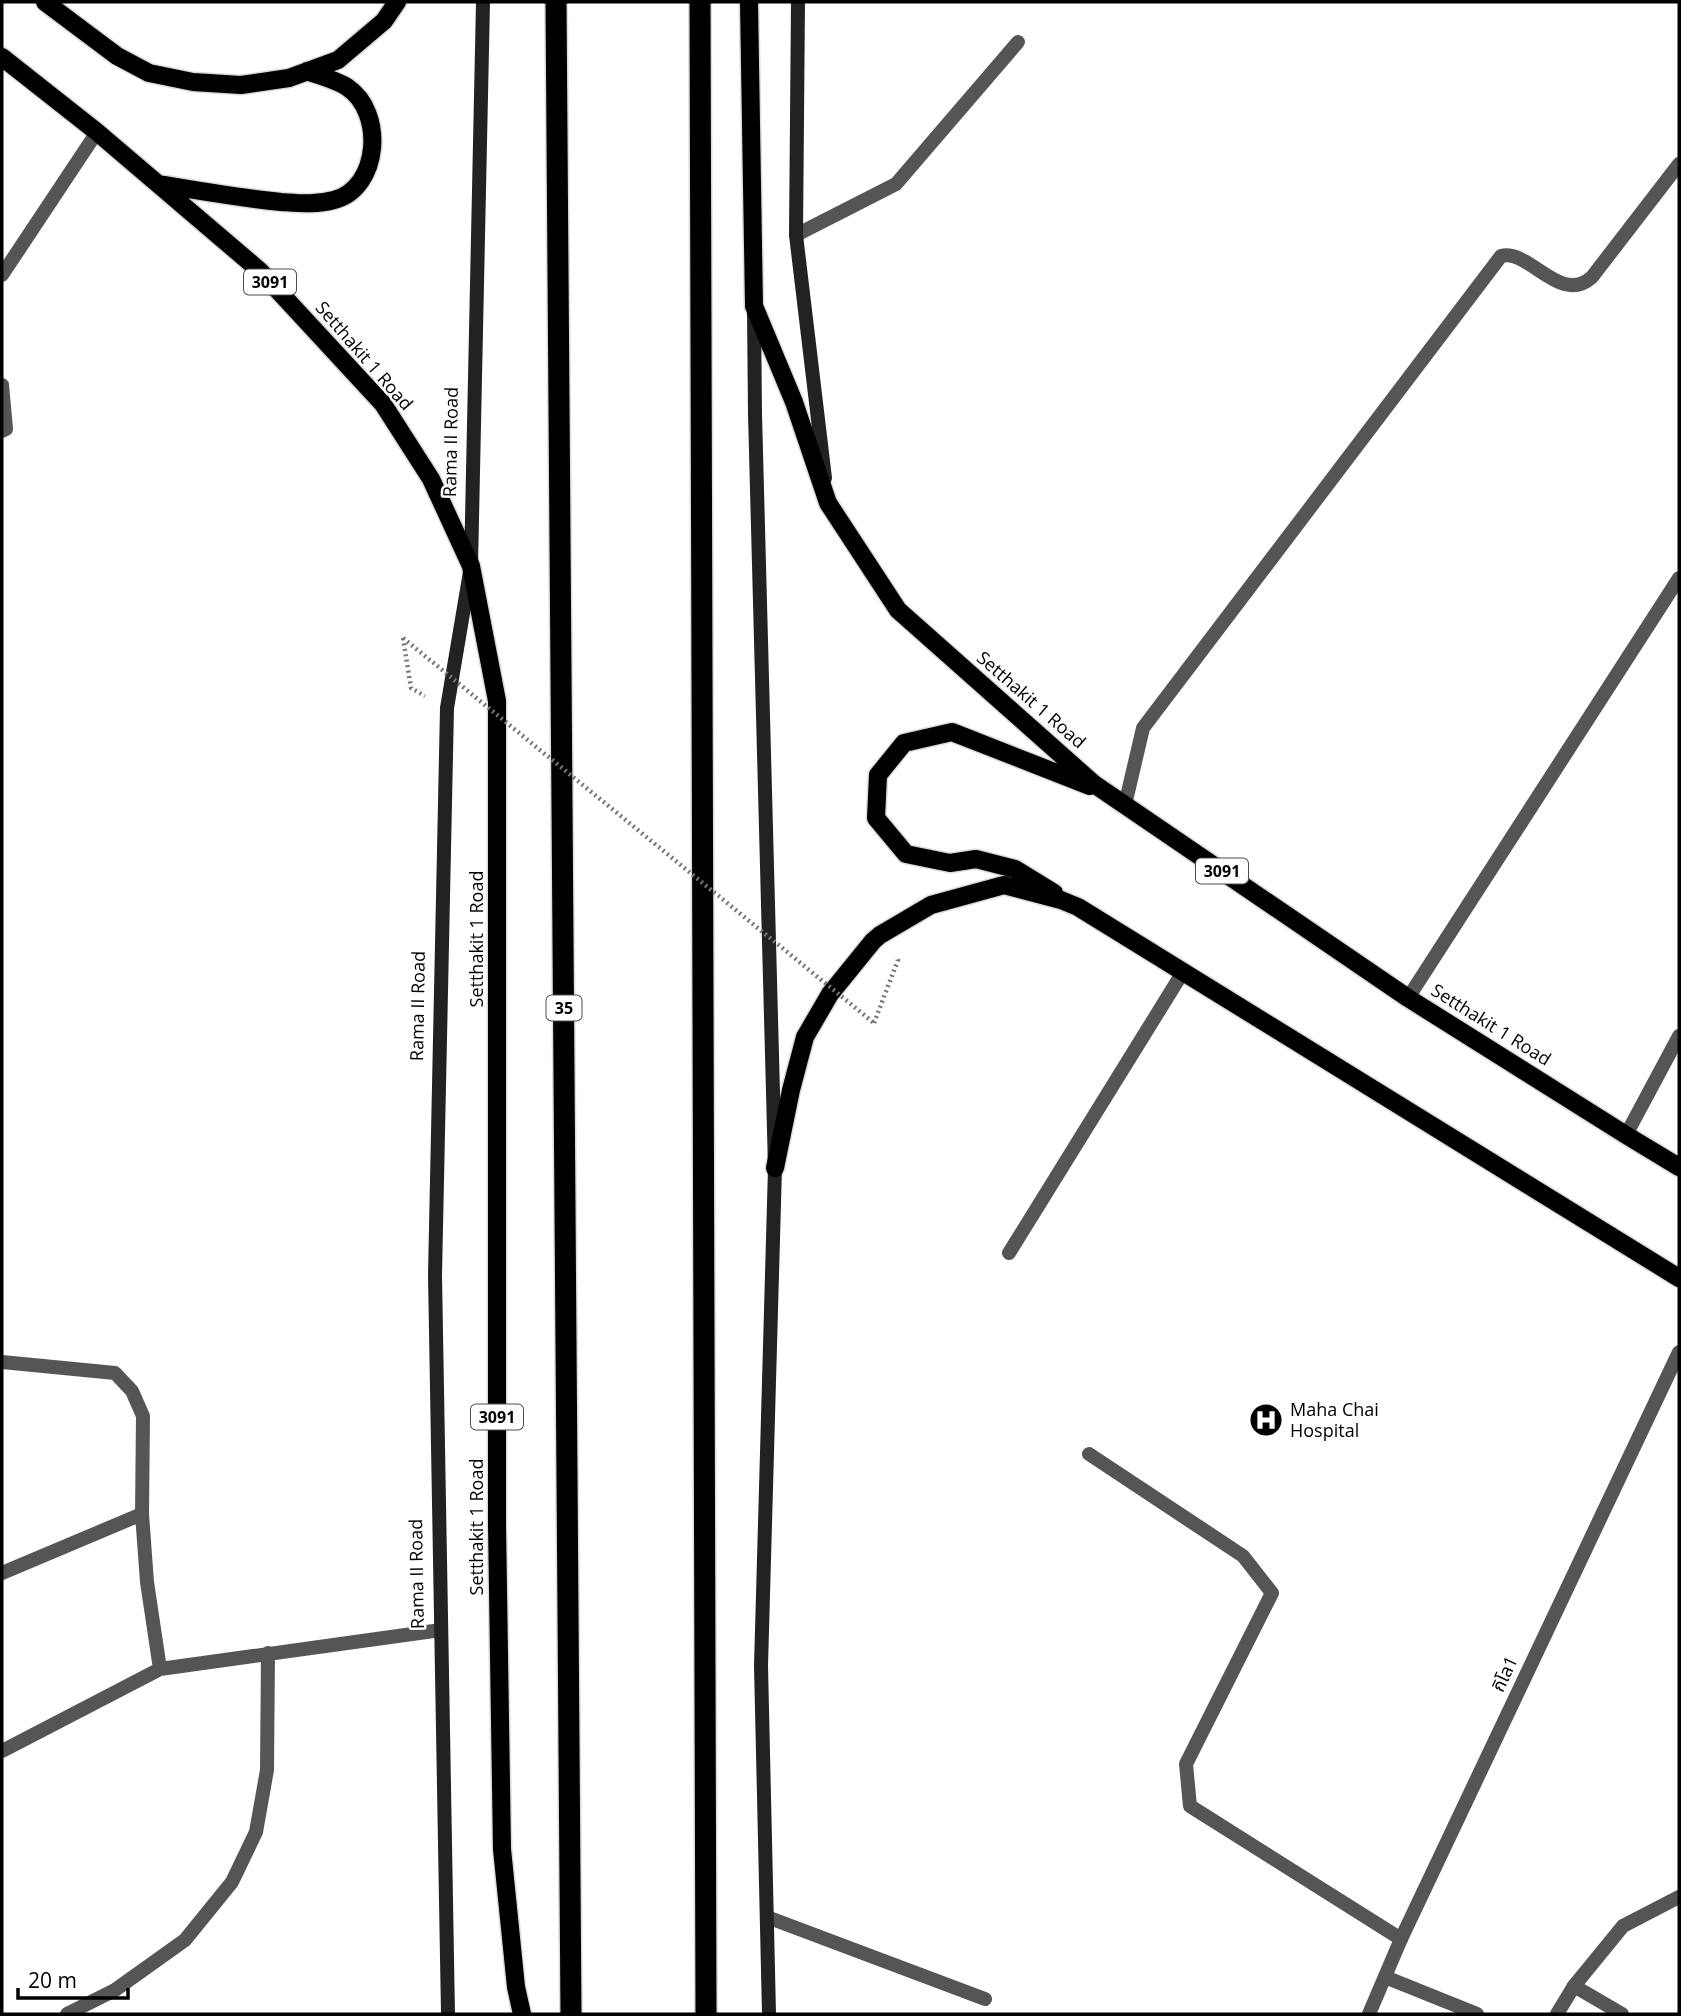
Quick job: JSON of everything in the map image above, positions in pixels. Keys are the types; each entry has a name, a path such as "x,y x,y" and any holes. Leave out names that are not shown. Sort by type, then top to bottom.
{"highway":[{"name":"35","path":"556,2 571,2014"},
{"path":"700,2 706,2014"}],"main road":[{"path":"46,2 117,56 149,73 193,82 241,85 289,78 338,60 384,21 397,2"},
{"name":"Rama II Road","path":"448,2014 435,1275 447,708 471,566 482,2"},
{"name":"Setthakit 1 Road","path":"749,2 754,306 794,402 828,503 898,610 1094,784 1408,998 1679,1167"},
{"path":"798,2 796,235 828,503"},
{"name":"Setthakit 1 Road","path":"2,57 97,132 260,271 383,404 431,479 471,566 496,701 497,1525 502,1849 516,1987 522,2014"},
{"path":"158,184 303,204 337,200 351,192 362,179 370,157 373,135 369,113 347,87 307,71"},
{"path":"754,306 775,1168 761,1666 769,2014"},
{"path":"1110,794 952,732 904,743 877,775 876,818 906,854 950,863 976,859 1015,869 1679,1278"},
{"path":"775,1168 805,1037 830,994 880,935 931,905 1004,886 1078,907"}],"street":[{"path":"796,235 896,184 1018,42"},
{"path":"2,275 97,132"},
{"path":"1125,805 1143,728 1502,256 1513,255 1558,281 1573,285 1582,284 1592,277 1679,164"},
{"path":"2,385 6,429 2,431"},
{"path":"1408,998 1679,578"},
{"path":"1009,1253 1183,972"},
{"path":"1626,1135 1679,1036"},
{"name":"กิโล1","path":"1369,2014 1401,1939 1679,1352"},
{"path":"2,1362 115,1373 132,1391 143,1416 142,1514 147,1583 160,1669"},
{"path":"1089,1454 1243,1556 1272,1593 1186,1765 1190,1806 1401,1939"},
{"path":"2,1573 142,1514"},
{"path":"2,1751 160,1669 441,1630"},
{"path":"67,2014 115,1990 185,1940 232,1882 256,1832 267,1770 268,1653"},
{"path":"1557,2014 1574,1986 1623,1926 1679,1897"},
{"path":"767,1917 985,1999"},
{"path":"1385,1977 1477,2014"},
{"path":"1574,1986 1622,2014"}],"path":[{"path":"447,708 411,688 403,638 874,1023 898,960 880,935"}],"place":[{"name":"Maha Chai Hospital","path":"1266,1420"}]}
